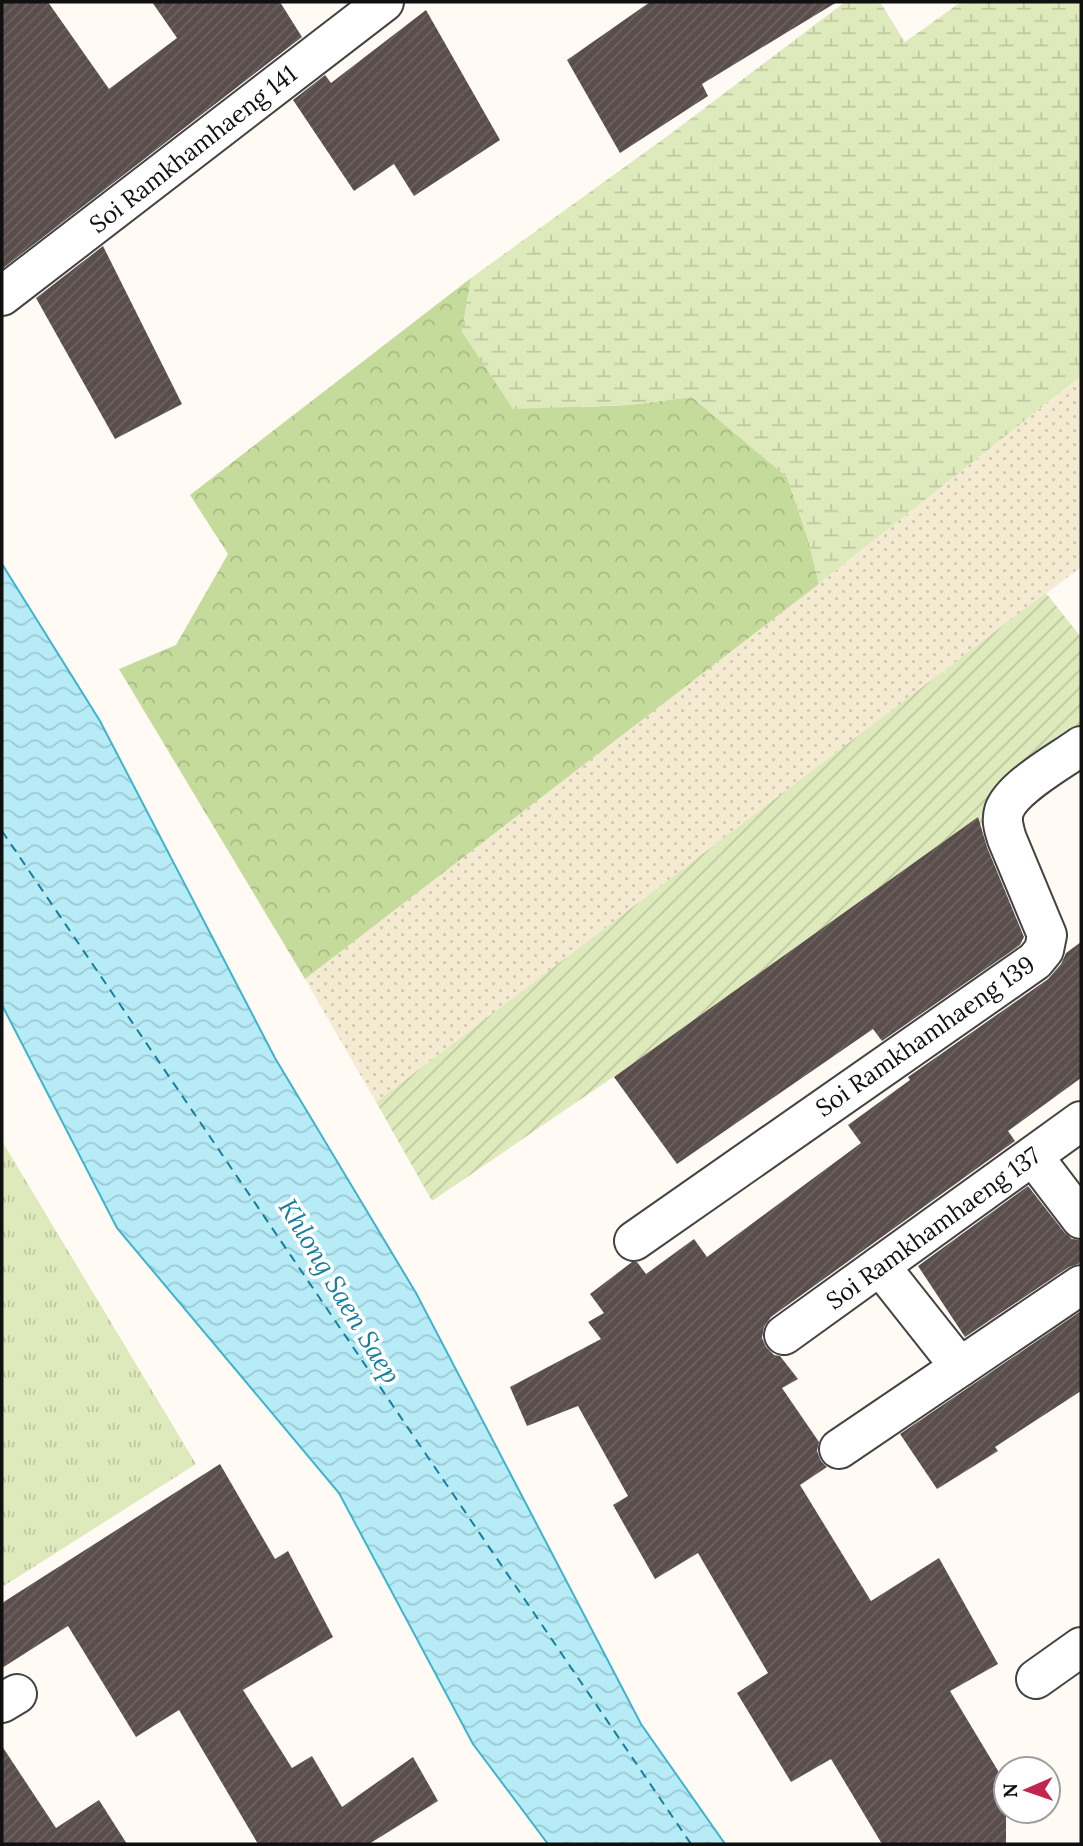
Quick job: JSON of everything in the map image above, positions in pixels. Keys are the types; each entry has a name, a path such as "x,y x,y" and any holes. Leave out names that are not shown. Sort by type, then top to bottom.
{"street":[{"name":"Soi Ramkhamhaeng 141","path":"2,296 384,2"},
{"name":"Soi Ramkhamhaeng 139","path":"634,1241 1035,961 1044,950 1047,935 1005,832 1004,810 1019,791 1081,746"},
{"name":"Soi Ramkhamhaeng 137","path":"784,1335 1081,1121"},
{"path":"1033,1156 1081,1219"},
{"path":"880,1266 960,1367"},
{"path":"839,1449 1081,1285"},
{"path":"1036,1679 1081,1647"}],"shaded area":[{"path":"1081,376 1081,567 376,1102 305,979 819,584"}],"green space":[{"path":"845,2 880,2 905,42 961,2 1081,2 1081,376 819,584 808,539 787,477 692,397 629,405 513,409 462,332 471,278 673,132"},
{"path":"471,278 462,332 582,407 629,405 692,397 787,477 808,539 819,584 305,979 119,669 176,645 228,554 190,495"},
{"path":"1046,593 1081,637 1081,757 432,1201 376,1102"},
{"path":"2,1141 196,1464 2,1587"}],"water":[{"name":"Khlong Saen Saep","path":"2,564 100,721 275,1058 416,1293 641,1724 725,1844 548,1844 473,1744 339,1493 117,1228 2,1005"}],"building":[{"path":"2,2 48,2 109,89 177,38 152,2 280,2 302,37 2,269"},
{"path":"650,2 837,2 702,84 708,96 620,153 567,60"},
{"path":"426,10 500,140 414,196 394,164 354,191 293,100 325,75 331,83"},
{"path":"103,246 182,404 115,439 36,298"},
{"path":"978,817 987,847 1024,937 1020,945 882,1041 873,1029 677,1164 614,1077"},
{"path":"1081,942 1081,1078 1008,1131 1015,1141 771,1317 764,1327 762,1338 766,1347 774,1355 780,1356 798,1379 782,1388 819,1442 817,1451 827,1467 800,1485 871,1601 939,1558 998,1664 950,1691 992,1761 992,1825 1006,1825 1006,1844 882,1844 831,1759 791,1782 737,1693 768,1673 698,1553 655,1579 613,1505 628,1496 578,1406 527,1426 510,1387 601,1339 588,1322 604,1313 590,1294 632,1262 637,1262 646,1274 694,1239 707,1257 861,1143 848,1125 910,1080 908,1077 1048,979 1061,964 1066,953"},
{"path":"1028,1186 1064,1232 1072,1239 1081,1240 1081,1263 1069,1267 965,1337 918,1266"},
{"path":"1081,1311 1081,1391 995,1447 998,1451 937,1489 900,1434"},
{"path":"220,1464 275,1559 288,1551 333,1637 243,1690 292,1768 312,1756 342,1807 413,1757 438,1801 369,1844 258,1844 179,1710 136,1737 68,1626 2,1668 2,1603"},
{"path":"2,1746 56,1828 99,1800 127,1844 2,1844"}],"ferry route":[{"path":"2,831 691,1844"}]}
